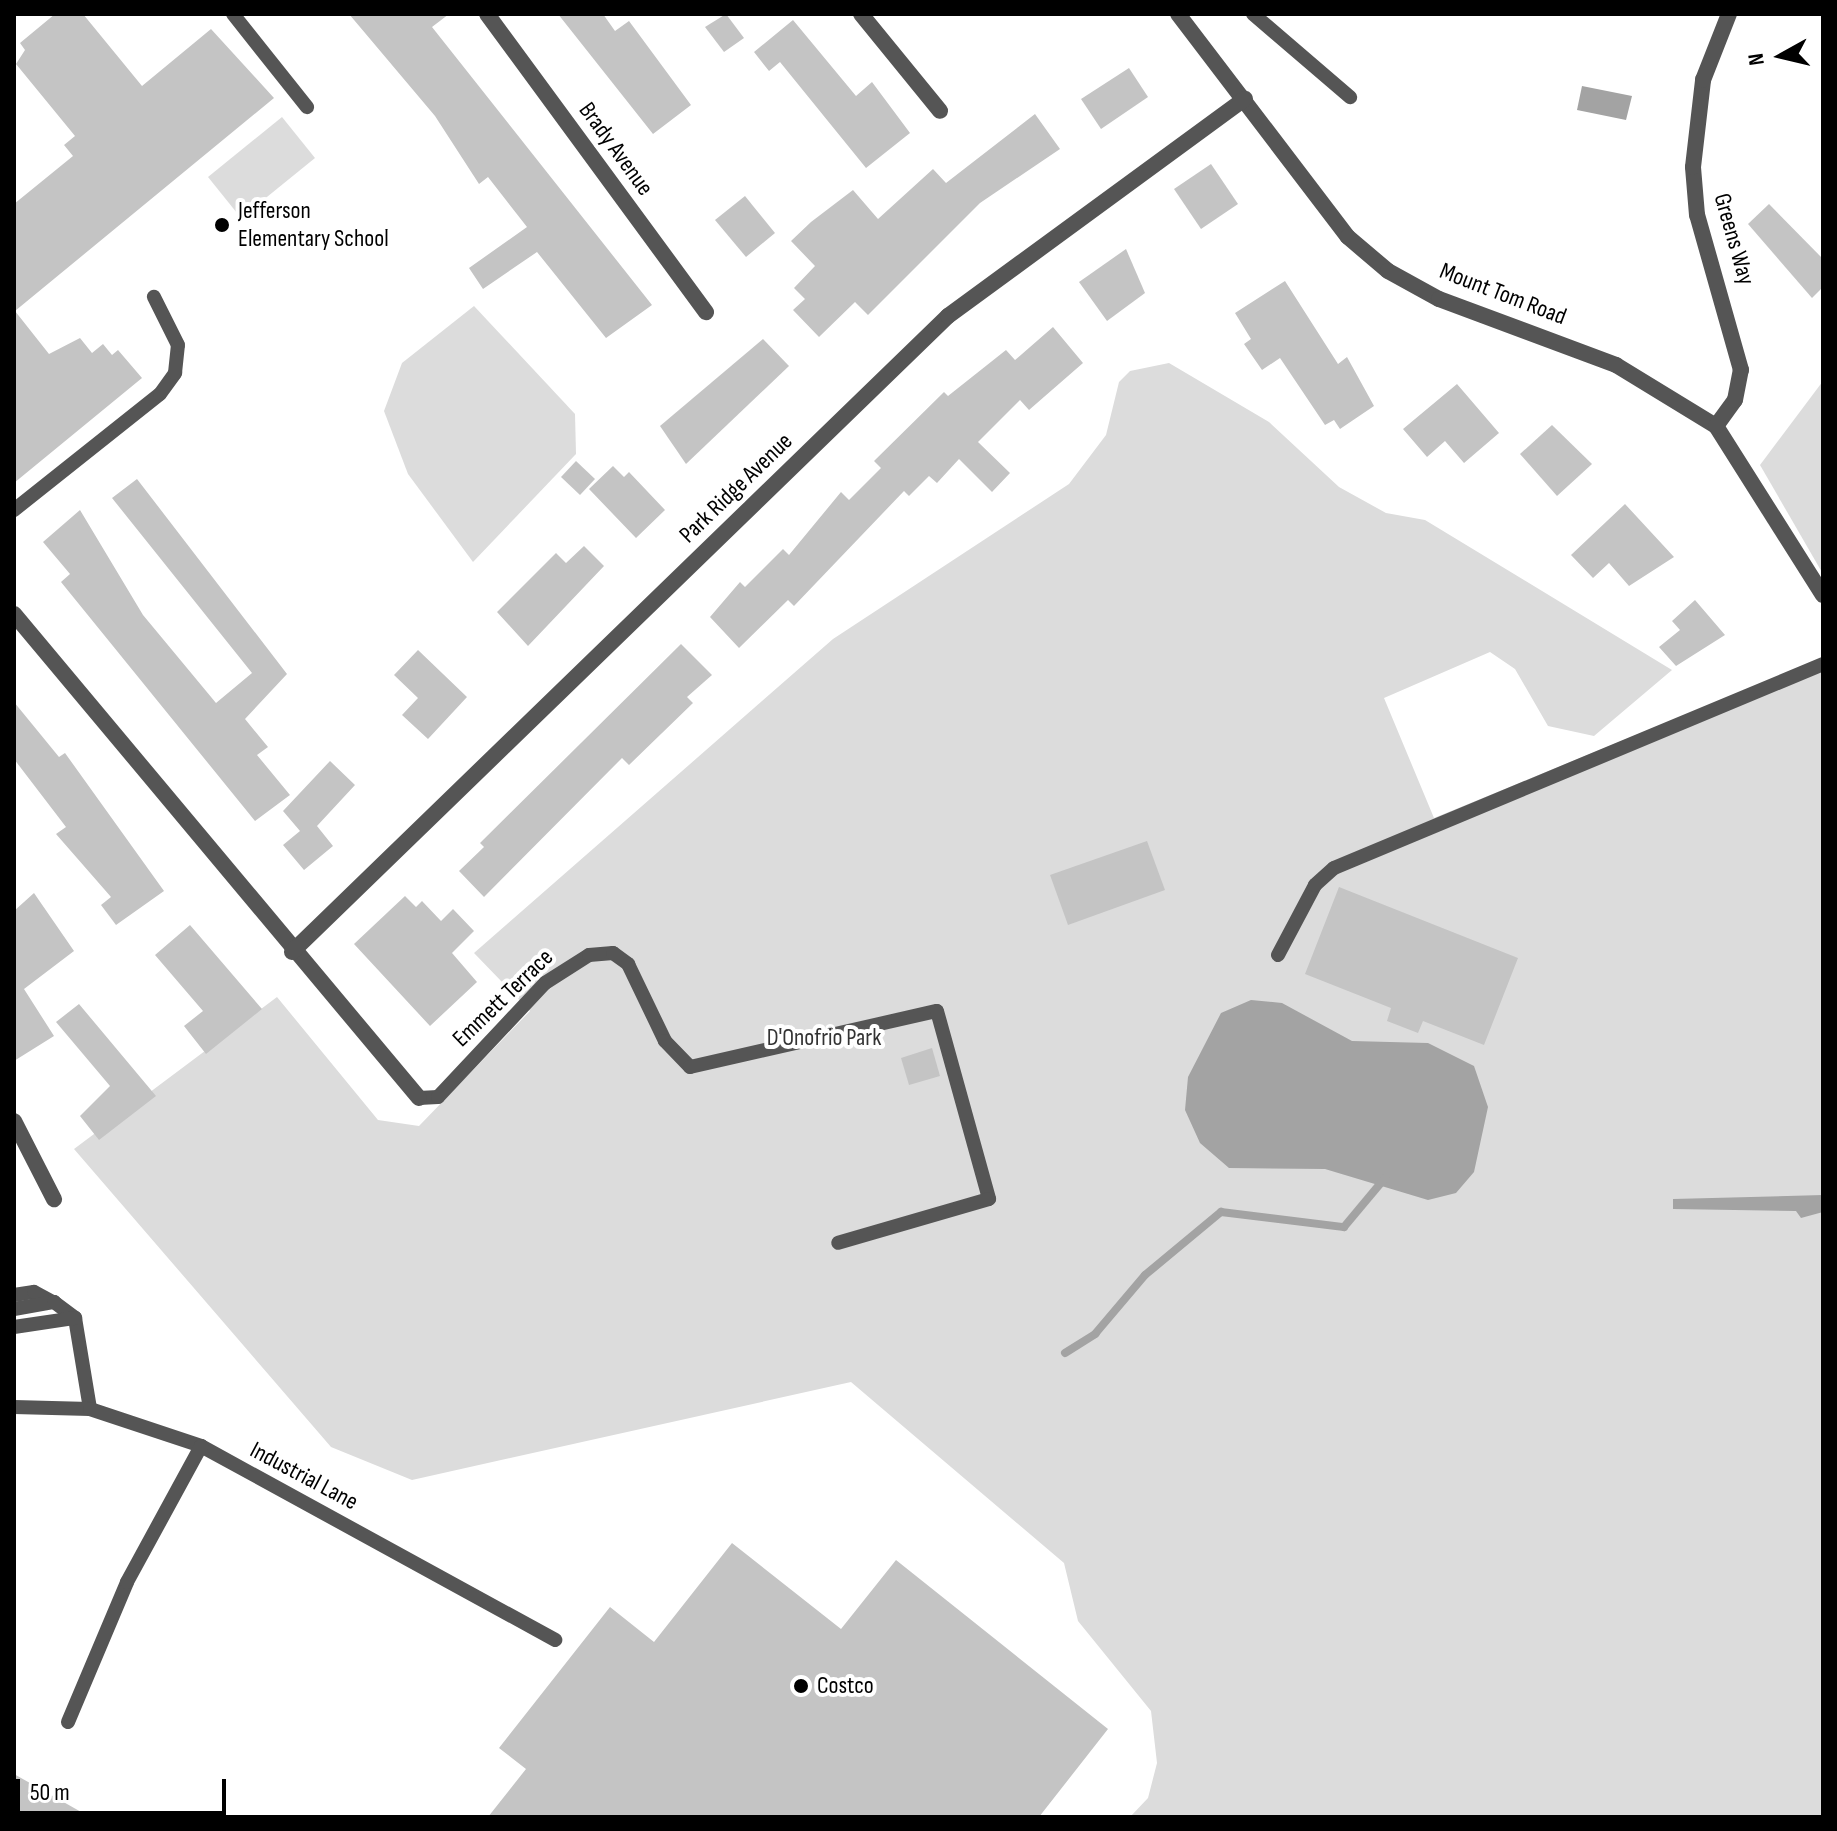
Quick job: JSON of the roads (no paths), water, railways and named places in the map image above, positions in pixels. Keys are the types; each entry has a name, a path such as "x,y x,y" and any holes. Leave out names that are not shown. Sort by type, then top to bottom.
{"street":[{"name":"Brady Avenue","path":"487,14 706,312"},
{"path":"861,14 940,111"},
{"name":"Mount Tom Road","path":"1178,14 1348,237 1388,271 1439,299 1616,365 1716,426 1823,595"},
{"name":"Greens Way","path":"1716,426 1735,400 1741,370 1697,215 1693,167 1703,80 1729,14"},
{"name":"Park Ridge Avenue","path":"292,952 948,316 1245,99"},
{"name":"Emmett Terrace","path":"14,614 292,952 419,1098"},
{"path":"14,1121 54,1199"}],"lane":[{"path":"233,14 307,107"},
{"path":"1253,14 1298,45 1350,97"},
{"path":"14,510 160,394 175,373 178,345 154,297"},
{"path":"1278,955 1315,885 1334,868 1823,664"},
{"name":"Emmett Terrace","path":"419,1098 438,1097 545,983 589,955 613,953 628,964 665,1041 690,1067 937,1011 989,1199 838,1243"},
{"path":"14,1283 54,1302 75,1318 90,1409"},
{"path":"14,1295 34,1292"},
{"path":"14,1309 54,1302"},
{"path":"14,1327 75,1318"},
{"name":"Industrial Lane","path":"14,1407 90,1409 201,1446 555,1640"},
{"path":"68,1722 127,1582 201,1446"}],"waterway":[{"path":"1065,1353 1095,1334 1145,1275 1221,1212 1344,1227 1385,1178"}],"place":[{"name":"Jefferson Elementary School","path":"222,225"},
{"name":"Costco","path":"801,1686"}],"park label":[{"name":"D'Onofrio Park","path":"824,1038"}]}
